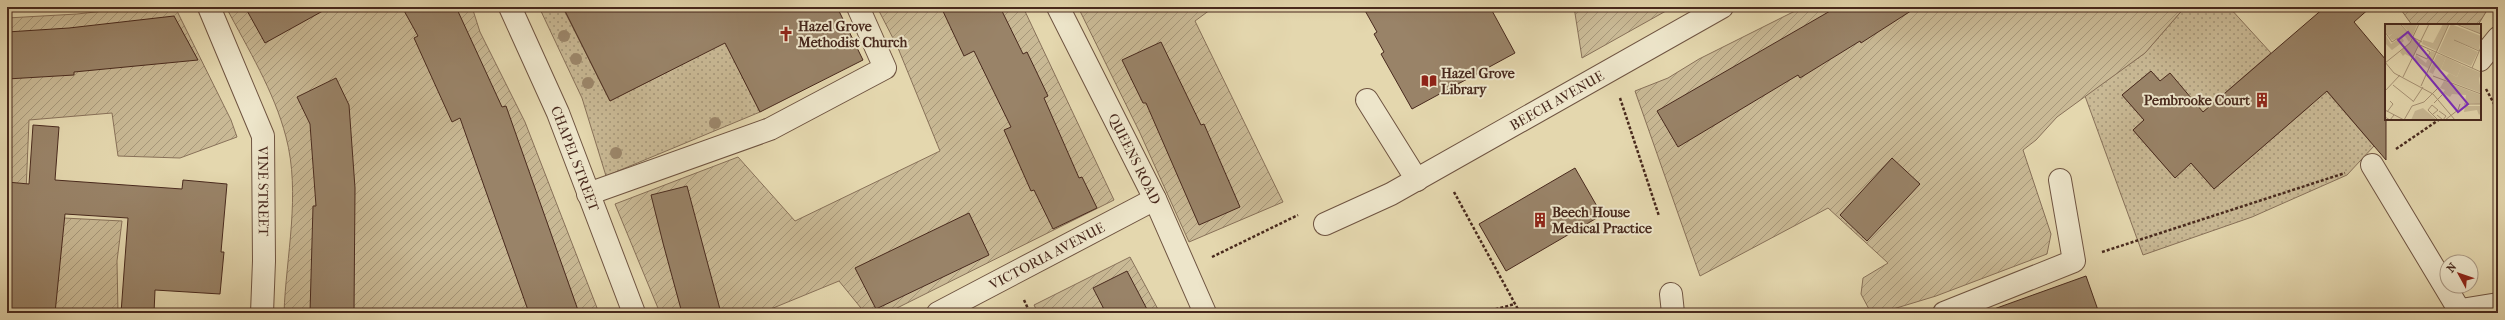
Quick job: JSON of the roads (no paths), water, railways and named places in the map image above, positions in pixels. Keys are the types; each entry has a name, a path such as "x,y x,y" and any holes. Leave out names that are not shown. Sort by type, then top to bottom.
{"street":[{"name":"VINE STREET","path":"210,7 263,136 264,261 262,313"},
{"name":"CHAPEL STREET","path":"510,7 558,113 634,313"},
{"path":"588,194 770,129 885,68 858,7"},
{"name":"QUEENS ROAD","path":"1058,7 1155,199 1205,313"},
{"name":"BEECH AVENUE","path":"1325,224 1391,194 1417,180 1722,7"},
{"path":"2481,59 2498,38"},
{"path":"1367,100 1417,180"},
{"path":"2372,165 2461,311 2498,304"},
{"path":"1944,313 2074,261 2060,180"},
{"name":"VICTORIA AVENUE","path":"938,313 1155,199"}],"place":[{"name":"Hazel Grove Methodist Church","path":"786,34"},
{"name":"Hazel Grove Library","path":"1429,81"},
{"name":"Pembrooke Court","path":"2262,100"},
{"name":"Beech House Medical Practice","path":"1540,220"}]}
